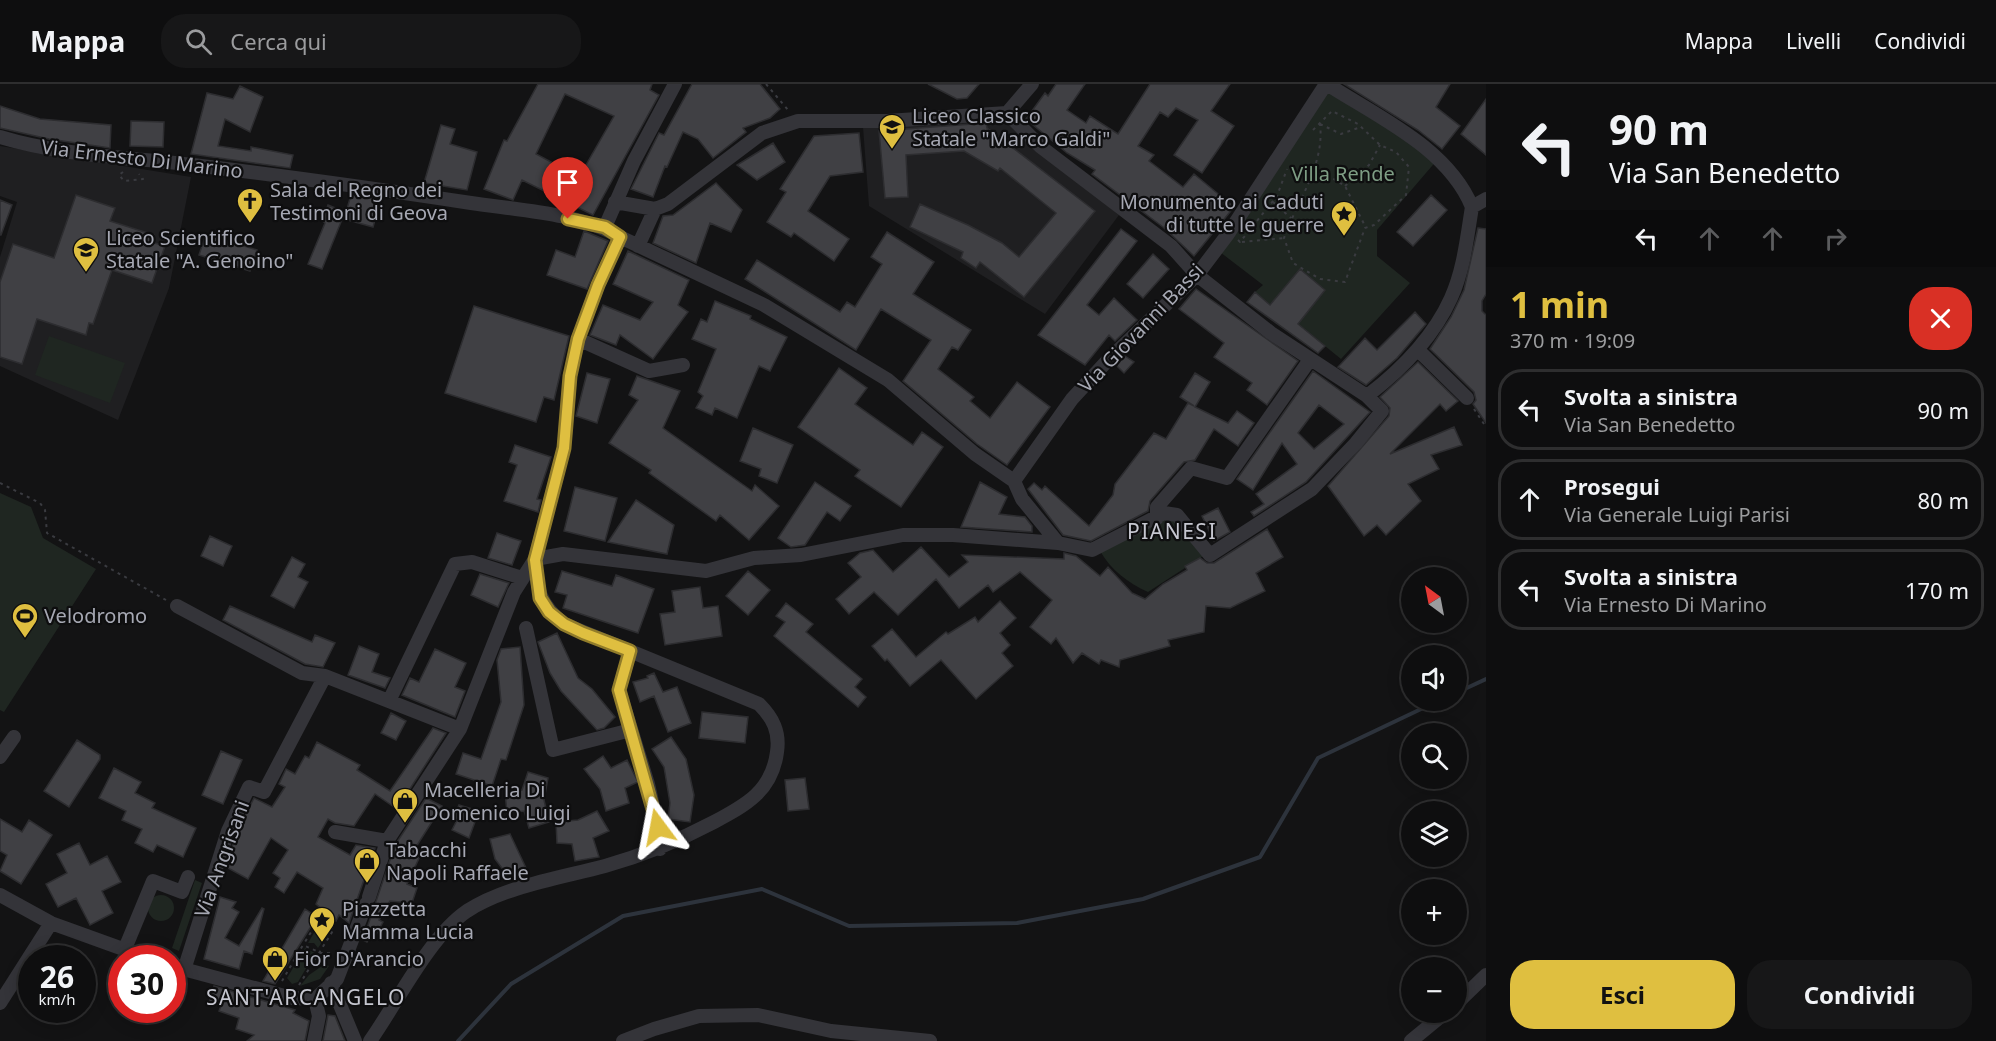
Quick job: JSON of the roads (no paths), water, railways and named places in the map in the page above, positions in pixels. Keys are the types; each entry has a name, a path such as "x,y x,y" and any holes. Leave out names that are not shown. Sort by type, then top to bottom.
{"street":[{"path":"675,84 615,202 605,227 638,246 764,305 888,380 975,454 1014,481 1022,499 1058,543"},
{"path":"615,202 655,208 668,204 762,133 798,121 887,121 1007,113 1032,84"},
{"path":"1326,84 1408,136 1444,163 1466,190 1472,207 1464,255 1451,298 1418,350 1391,378 1367,396"},
{"name":"Via Giovanni Bassi","path":"1014,481 1072,399 1108,360 1197,275 1228,234 1326,84"},
{"path":"535,560 563,554 706,571 754,558 801,555 903,535 953,535 1058,543 1092,550 1164,513 1177,515 1210,555 1312,489 1356,443 1382,411 1367,396 1330,371 1309,361 1197,275 1171,246 1041,147 1007,113"},
{"name":"Via Ernesto Di Marino","path":"0,137 59,151 334,183 514,210 605,227"},
{"path":"1472,207 1486,199"},
{"path":"638,246 655,208"},
{"path":"186,970 292,998 315,999 337,979 368,900 387,841 460,729 522,578 535,560 564,448 570,376 578,339 598,285 620,237"},
{"path":"578,339 650,371 683,365"},
{"path":"1418,350 1467,398"},
{"path":"1157,518 1156,507 1191,468 1227,478 1309,361"},
{"path":"370,1041 446,929 469,910 487,900 660,849 731,813 758,793 771,779 776,763 777,729 770,715 759,704 564,624 549,612 540,598 535,560"},
{"path":"389,701 455,564 472,562 522,578"},
{"path":"177,606 302,673 325,675 460,729"},
{"path":"526,628 553,750 631,730"},
{"path":"630,651 619,690 658,827 660,849"},
{"name":"Via Angrisani","path":"186,946 228,831 249,787 264,792 325,675"},
{"path":"0,757 14,737"},
{"path":"335,832 387,841"},
{"path":"126,945 148,879 182,892 188,877"},
{"path":"0,895 51,923 108,945"},
{"path":"0,1003 51,923"},
{"path":"1467,993 1486,975"},
{"path":"331,983 355,1041"},
{"path":"314,1041 319,1016 315,999"},
{"path":"623,1041 699,1016 759,1015 831,1031 930,1041"},
{"path":"1411,1041 1433,1023"}],"waterway":[{"path":"1467,688 1486,679"},
{"path":"458,1041 511,984 623,916 762,889 849,926 1017,923 1143,899 1260,857 1318,758 1417,711"}],"place":[{"name":"Liceo Classico Statale \"Marco Galdi\"","path":"892,150"},
{"name":"Sala del Regno dei Testimoni di Geova","path":"250,224"},
{"name":"Monumento ai Caduti di tutte le guerre","path":"1344,237"},
{"name":"Liceo Scientifico Statale \"A. Genoino\"","path":"86,273"},
{"name":"Velodromo","path":"25,639"},
{"name":"Macelleria Di Domenico Luigi","path":"405,824"},
{"name":"Tabacchi Napoli Raffaele","path":"367,884"},
{"name":"Piazzetta Mamma Lucia","path":"322,943"},
{"name":"Fior D'Arancio","path":"275,982"}],"district":[{"name":"PIANESI","path":"1172,532"},
{"name":"SANT'ARCANGELO","path":"306,998"}],"park label":[{"name":"Villa Rende","path":"1343,174"}]}
